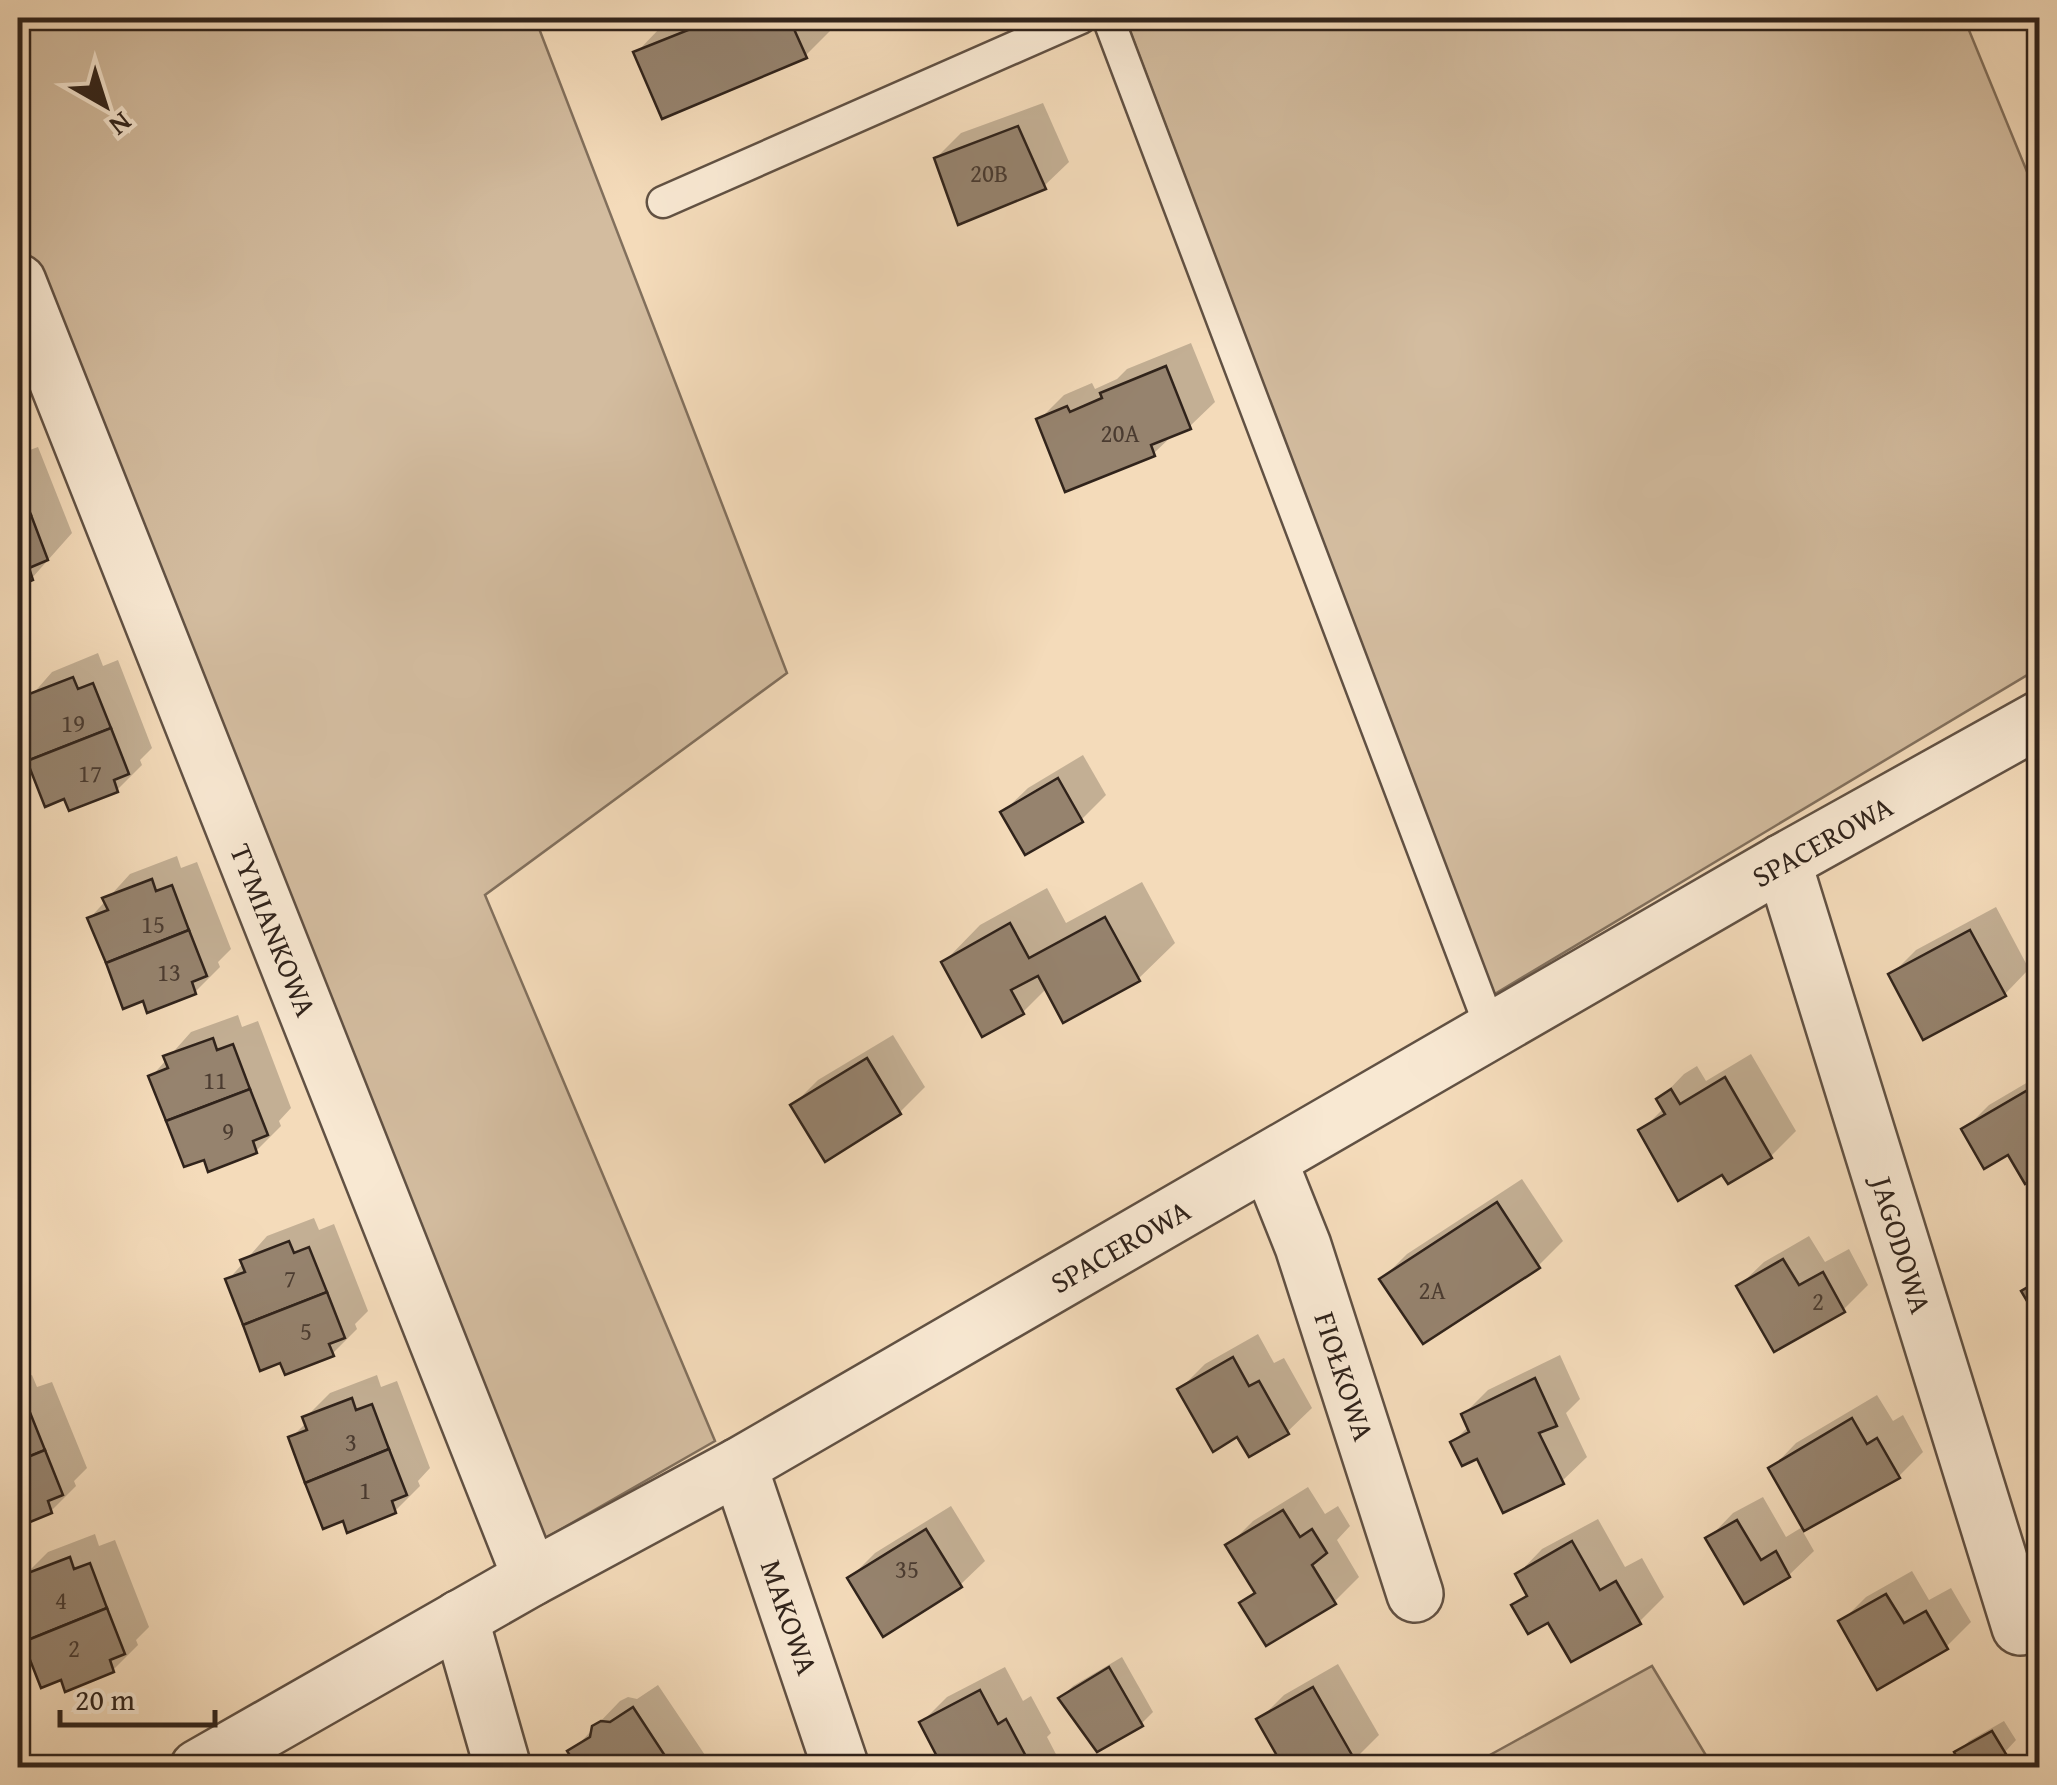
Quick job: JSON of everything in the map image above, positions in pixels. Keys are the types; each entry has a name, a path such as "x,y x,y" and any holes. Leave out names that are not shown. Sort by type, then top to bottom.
{"street":[{"name":"TYMIANKOWA","path":"18,282 531,1578"},
{"name":"SPACEROWA","path":"198,1768 531,1578 740,1466 1783,862 2040,719"},
{"name":"JAGODOWA","path":"1783,862 2020,1627"},
{"name":"FIOŁKOWA","path":"1269,1161 1303,1246 1416,1594"},
{"name":"MAKOWA","path":"740,1466 841,1768"},
{"path":"460,1618 503,1768"}],"lane":[{"path":"663,202 1080,18"},
{"path":"1108,18 1492,1032"}],"shaded area":[{"path":"18,18 535,18 787,673 485,895 715,1441 523,1551 18,279"},
{"path":"1125,18 1964,18 2039,201 2039,668 1493,995"},
{"path":"1652,1666 1713,1767 1468,1767"}],"building":[{"path":"718,18 789,18 807,58 662,119 633,52"},
{"path":"1018,126 1046,189 958,225 934,158"},
{"path":"1166,366 1191,429 1151,445 1155,456 1065,492 1036,419 1067,406 1070,412 1102,398 1100,393"},
{"path":"18,481 31,515 18,520"},
{"path":"31,515 48,560 29,568 33,580 18,586 18,520"},
{"path":"73,677 78,689 93,683 111,728 27,761 18,737 18,713 29,708 24,696"},
{"path":"111,728 129,774 114,780 118,792 69,811 64,799 45,807 27,761"},
{"path":"1058,778 1083,822 1025,855 1000,812"},
{"path":"152,879 156,891 172,885 189,930 106,963 87,918 108,910 102,898"},
{"path":"1105,917 1140,981 1063,1023 1038,976 1011,990 1024,1014 982,1037 941,962 1010,923 1029,958"},
{"path":"189,930 207,976 192,982 196,994 147,1013 143,1001 123,1009 106,963"},
{"path":"1970,930 2006,996 1923,1040 1888,974"},
{"path":"213,1038 217,1050 233,1044 250,1089 166,1121 148,1076 168,1068 163,1056"},
{"path":"867,1058 901,1114 825,1162 790,1105"},
{"path":"1725,1077 1772,1158 1728,1184 1722,1175 1678,1201 1638,1130 1665,1114 1656,1099 1671,1089 1680,1104"},
{"path":"2033,1087 2040,1097 2040,1176 2025,1184 2008,1155 1984,1169 1961,1129"},
{"path":"250,1089 268,1135 253,1141 257,1153 208,1172 204,1160 184,1167 166,1121"},
{"path":"1497,1202 1540,1268 1423,1344 1379,1279"},
{"path":"289,1241 294,1253 309,1247 327,1292 243,1325 225,1279 245,1272 240,1260"},
{"path":"1783,1259 1799,1285 1823,1272 1845,1312 1774,1352 1736,1286"},
{"path":"2040,1280 2040,1323 2021,1291"},
{"path":"327,1292 345,1338 329,1344 334,1356 285,1375 280,1363 260,1371 243,1325"},
{"path":"1233,1357 1249,1386 1259,1381 1289,1434 1249,1457 1237,1437 1213,1452 1177,1389"},
{"path":"1535,1378 1557,1426 1539,1433 1564,1484 1503,1513 1477,1459 1462,1466 1450,1442 1469,1432 1461,1414"},
{"path":"352,1398 356,1410 372,1404 389,1449 305,1483 288,1437 307,1430 302,1417"},
{"path":"27,1405 45,1450 18,1461 18,1408"},
{"path":"1852,1418 1867,1444 1877,1438 1900,1478 1804,1531 1768,1468"},
{"path":"389,1449 407,1495 392,1501 396,1513 347,1533 343,1521 323,1529 305,1483"},
{"path":"45,1450 63,1495 48,1501 52,1513 18,1527 18,1461"},
{"path":"1283,1510 1300,1537 1312,1529 1327,1553 1312,1565 1336,1604 1266,1646 1239,1603 1255,1593 1225,1545"},
{"path":"1737,1520 1761,1560 1776,1551 1790,1577 1744,1604 1705,1538"},
{"path":"926,1529 962,1587 883,1637 847,1578"},
{"path":"1572,1541 1600,1590 1616,1581 1641,1624 1571,1662 1548,1623 1528,1634 1511,1605 1527,1596 1515,1574"},
{"path":"70,1557 74,1569 90,1563 107,1608 23,1642 18,1627 18,1592 25,1589 20,1576"},
{"path":"1886,1594 1904,1623 1926,1611 1948,1649 1877,1690 1838,1621"},
{"path":"107,1608 125,1654 110,1660 114,1672 65,1692 61,1680 41,1688 23,1642"},
{"path":"1109,1667 1143,1726 1097,1752 1058,1698"},
{"path":"1313,1687 1356,1762 1346,1768 1284,1768 1256,1719"},
{"path":"980,1690 998,1724 1006,1719 1028,1760 1023,1762 1026,1768 943,1768 919,1722"},
{"path":"633,1707 673,1768 578,1768 567,1751 590,1737 592,1726 610,1722"},
{"path":"1992,1731 2006,1754 1993,1762 1996,1768 1963,1768 1954,1752"}]}
